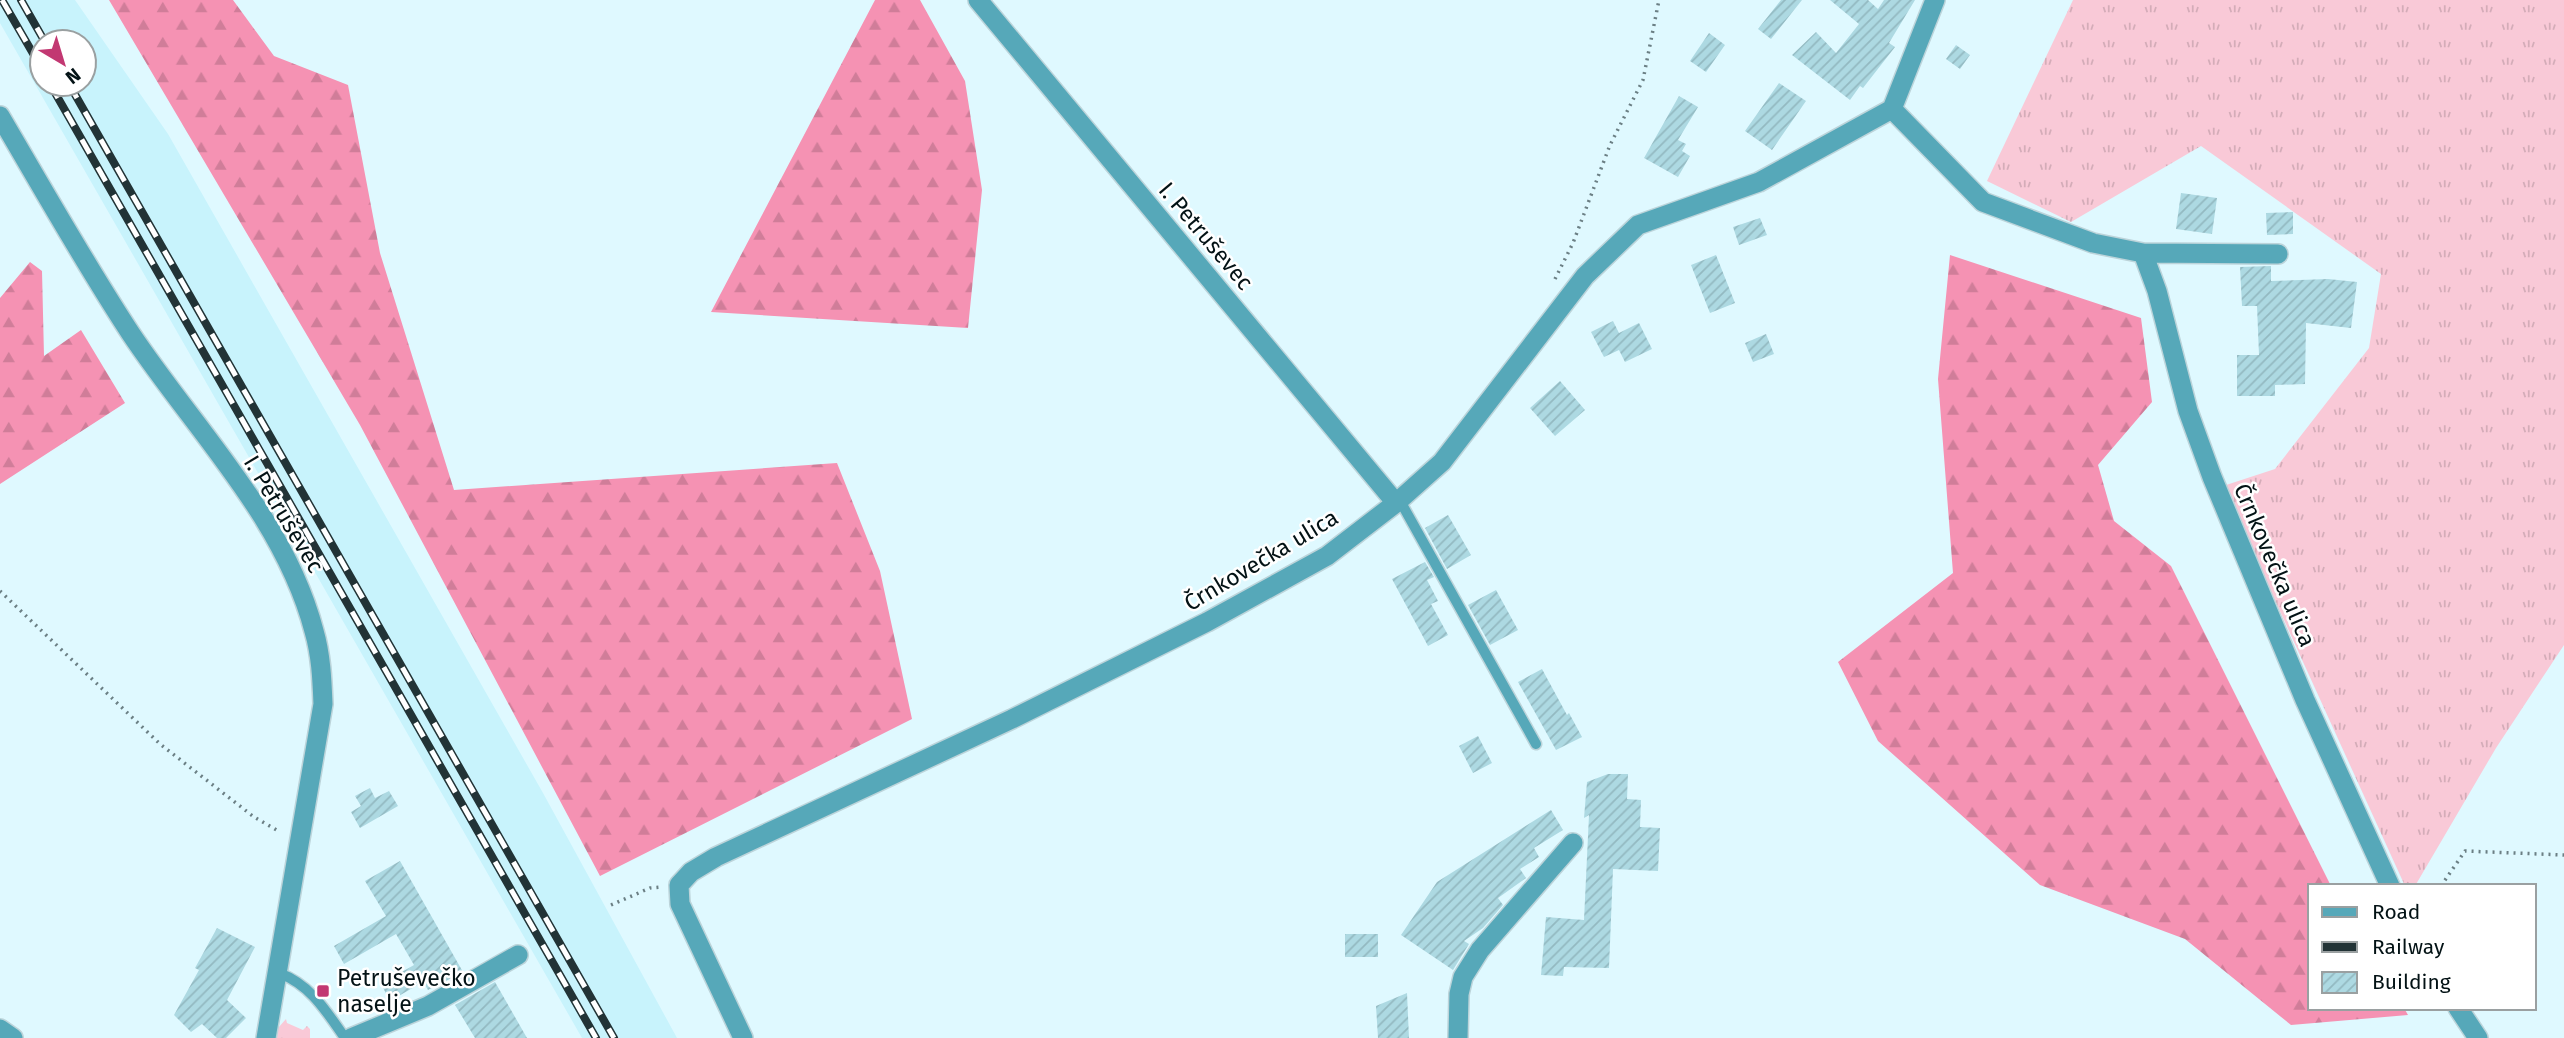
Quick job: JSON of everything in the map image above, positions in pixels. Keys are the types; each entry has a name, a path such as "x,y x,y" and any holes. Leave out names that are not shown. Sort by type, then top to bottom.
{"street":[{"name":"I. Petruševec","path":"978,0 1398,501"},
{"path":"1935,0 1892,108 1983,202 2093,243 2143,253 2278,254"},
{"name":"Črnkovečka ulica","path":"679,885 691,872 716,857 1012,719 1207,622 1327,556 1442,463 1585,276 1637,225 1759,182 1892,108"},
{"name":"I. Petruševec","path":"0,116 132,335 228,466 286,558 302,593 314,632 322,668 323,704 266,1038"},
{"name":"Črnkovečka ulica","path":"2143,253 2157,291 2188,411 2211,477 2305,700 2389,884"},
{"path":"1458,1038 1459,994 1463,977 1489,940 1573,843"},
{"path":"679,885 680,904 743,1038"},
{"path":"351,1038 428,1006 518,955"},
{"path":"2459,1010 2478,1038"},
{"path":"0,1029 13,1038"}],"lane":[{"path":"1398,501 1536,744"},
{"path":"279,973 305,987 319,1000 345,1038"}],"path":[{"path":"1555,279 1573,243 1610,145 1643,80 1659,0"},
{"path":"0,592 160,744 254,817 300,843"},
{"path":"2442,884 2465,851 2564,855"},
{"path":"611,905 650,888 679,885"}],"shaded area":[{"path":"0,0 75,0 94,28 28,28 28,72 0,23"},
{"path":"98,33 168,134 543,793 677,1038 582,1038 43,98 98,98"}],"green space":[{"path":"109,0 233,0 274,56 348,85 380,253 454,490 837,463 880,571 912,719 600,876 360,425"},
{"path":"875,0 920,0 965,81 982,190 968,328 711,312"},
{"path":"2073,0 2564,0 2564,645 2496,748 2416,884 2404,884 2223,486 2275,469 2369,348 2381,274 2201,146 2071,222 1987,181"},
{"path":"1950,255 2141,318 2152,402 2098,465 2114,521 2171,566 2330,884 2308,884 2308,1010 2405,1010 2408,1015 2291,1025 2185,939 2040,885 1878,741 1838,662 1953,573 1938,379"},
{"path":"30,262 42,271 44,356 81,330 125,403 0,484 0,298"},
{"path":"286,1019 287,1023 303,1030 307,1026 310,1029 310,1038 277,1038 278,1028"}],"building":[{"path":"1781,0 1802,0 1771,39 1758,29"},
{"path":"1830,0 1868,0 1878,9 1884,0 1915,0 1889,43 1895,47 1863,88 1860,86 1850,100 1792,55 1816,32 1836,53 1859,24"},
{"path":"1709,33 1725,45 1706,72 1690,61"},
{"path":"1956,45 1970,55 1960,69 1946,59"},
{"path":"1779,83 1806,101 1772,150 1745,131"},
{"path":"1679,96 1698,107 1678,140 1686,144 1682,151 1690,156 1678,177 1644,158"},
{"path":"2181,193 2217,198 2212,234 2176,229"},
{"path":"2293,212 2293,234 2267,235 2266,213"},
{"path":"1760,218 1767,235 1739,245 1733,227"},
{"path":"1716,255 1735,303 1710,313 1691,265"},
{"path":"2271,266 2271,281 2328,279 2357,282 2351,328 2306,323 2305,384 2275,385 2275,396 2237,396 2237,355 2259,355 2257,306 2242,306 2240,267"},
{"path":"1613,321 1619,333 1639,323 1652,349 1625,362 1619,350 1604,357 1591,332"},
{"path":"1766,334 1774,354 1753,362 1745,343"},
{"path":"1560,381 1585,410 1555,436 1530,408"},
{"path":"1448,515 1471,555 1447,569 1425,528"},
{"path":"1425,562 1434,577 1427,580 1438,601 1431,604 1448,635 1428,646 1392,579"},
{"path":"1496,590 1518,630 1490,645 1468,605"},
{"path":"1542,669 1582,737 1556,750 1518,682"},
{"path":"1478,736 1492,763 1473,773 1459,746"},
{"path":"1608,774 1628,774 1627,799 1641,800 1640,827 1660,828 1658,871 1613,869 1609,968 1564,967 1563,976 1541,975 1546,917 1584,920 1589,815 1584,818 1587,782"},
{"path":"370,788 375,798 389,791 398,806 360,828 351,812 361,806 355,796"},
{"path":"1551,810 1563,830 1534,848 1539,857 1520,869 1526,878 1498,898 1503,905 1483,928 1464,941 1469,944 1453,970 1401,935 1437,882"},
{"path":"400,861 463,972 428,990 423,982 390,1001 381,984 414,965 396,934 344,964 334,946 386,916 365,881"},
{"path":"217,928 255,947 227,1000 246,1018 226,1038 217,1038 202,1024 191,1032 174,1015 199,970 195,968"},
{"path":"1345,934 1378,934 1378,957 1345,957"},
{"path":"495,982 527,1038 475,1038 455,1005"},
{"path":"1407,993 1409,1038 1378,1038 1376,1006"}],"railway":[{"path":"2,0 28,45"},
{"path":"21,0 37,28"},
{"path":"58,98 596,1038"},
{"path":"77,98 614,1038"}],"place":[{"name":"Petruševečko naselje","path":"323,991"}]}
